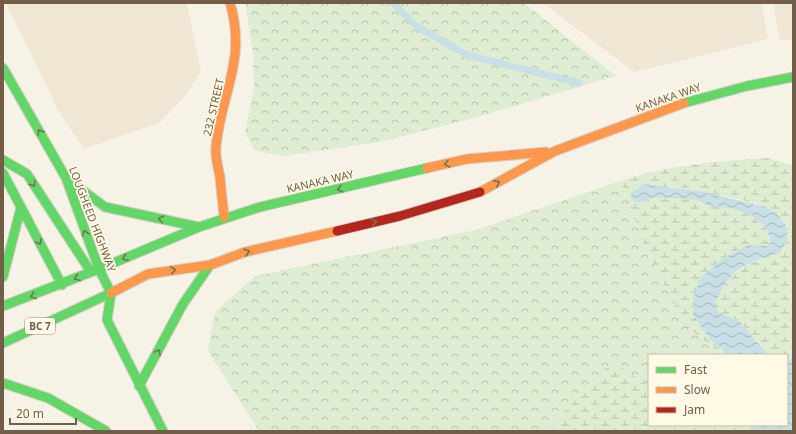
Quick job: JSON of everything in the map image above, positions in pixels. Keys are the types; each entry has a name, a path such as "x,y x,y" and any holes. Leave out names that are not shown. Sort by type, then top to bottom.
{"main road":[{"name":"232 STREET","path":"224,217 216,149 235,60 236,25 230,3"},
{"name":"LOUGHEED HIGHWAY","path":"3,68 66,178 95,271"},
{"name":"KANAKA WAY","path":"75,306 110,294 148,274 210,264 245,252 400,216 476,194 555,152 692,100 793,78"},
{"name":"KANAKA WAY","path":"3,306 64,288 95,271 224,217 260,207 467,159 555,152"},
{"path":"3,160 27,174 110,294 107,320 163,431"},
{"path":"3,173 64,288"},
{"path":"66,178 105,207 199,227"},
{"path":"3,277 7,268 21,207"},
{"path":"139,386 183,304 210,264"},
{"path":"75,306 92,315 107,320"},
{"name":"BC 7","path":"3,343 75,306"},
{"path":"3,383 48,398 106,431"}],"shaded area":[{"path":"6,3 187,3 201,71 184,97 159,123 84,149 59,112"},
{"path":"543,3 762,3 768,39 634,72"},
{"path":"773,3 793,3 793,40 780,41"}],"green space":[{"path":"245,3 524,3 616,76 467,120 379,142 285,156 255,151 245,133 254,87 253,53"},
{"path":"769,158 793,166 793,356 788,364 788,354 767,354 739,321 718,312 715,304 710,339 728,354 722,354 686,326 647,251 620,181 675,167 732,161","holes":["667,186 691,190 724,196 768,208 776,212 787,227 788,238 781,253 748,264 740,269 728,282 715,303 722,259 748,245 768,246 771,242 766,227 751,215 733,209 707,205 696,200 655,197 644,202"]},
{"path":"620,181 647,251 686,326 722,354 648,354 648,384 612,363 556,420 551,431 259,431 208,351 215,312 255,276 476,230"},
{"path":"612,362 648,384 648,426 752,426 749,431 551,431 556,420"}],"water":[{"path":"643,184 700,191 766,207 776,212 787,227 788,239 780,253 747,264 733,274 721,291 715,304 718,312 739,321 767,354 728,354 710,339 693,315 693,299 699,280 722,259 748,245 768,246 771,242 766,227 751,215 733,209 707,205 696,200 655,197 644,202 635,202 630,196"},
{"path":"793,356 793,431 749,431 752,426 788,426 788,364"}],"waterway":[{"path":"393,3 416,26 467,55 579,83"}],"traffic: fast":[{"path":"3,68 66,178 99,269"},
{"path":"684,103 747,86 793,77"},
{"path":"3,160 27,174 89,269"},
{"path":"99,269 199,227 260,207 427,168"},
{"path":"3,173 62,285"},
{"path":"66,178 105,207 199,227"},
{"path":"3,277 21,207"},
{"path":"139,386 183,304 210,265"},
{"path":"3,306 99,269 111,293 107,320 163,431"},
{"path":"3,343 111,293"},
{"path":"3,383 48,398 106,431"}],"traffic: slow":[{"path":"224,217 216,151 219,128 231,76 236,42 230,3"},
{"path":"480,192 555,151 684,103"},
{"path":"427,168 467,159 546,152"},
{"path":"111,293 148,274 210,265 245,252 337,231"}],"traffic: jam":[{"path":"337,231 400,216 480,192"}]}
